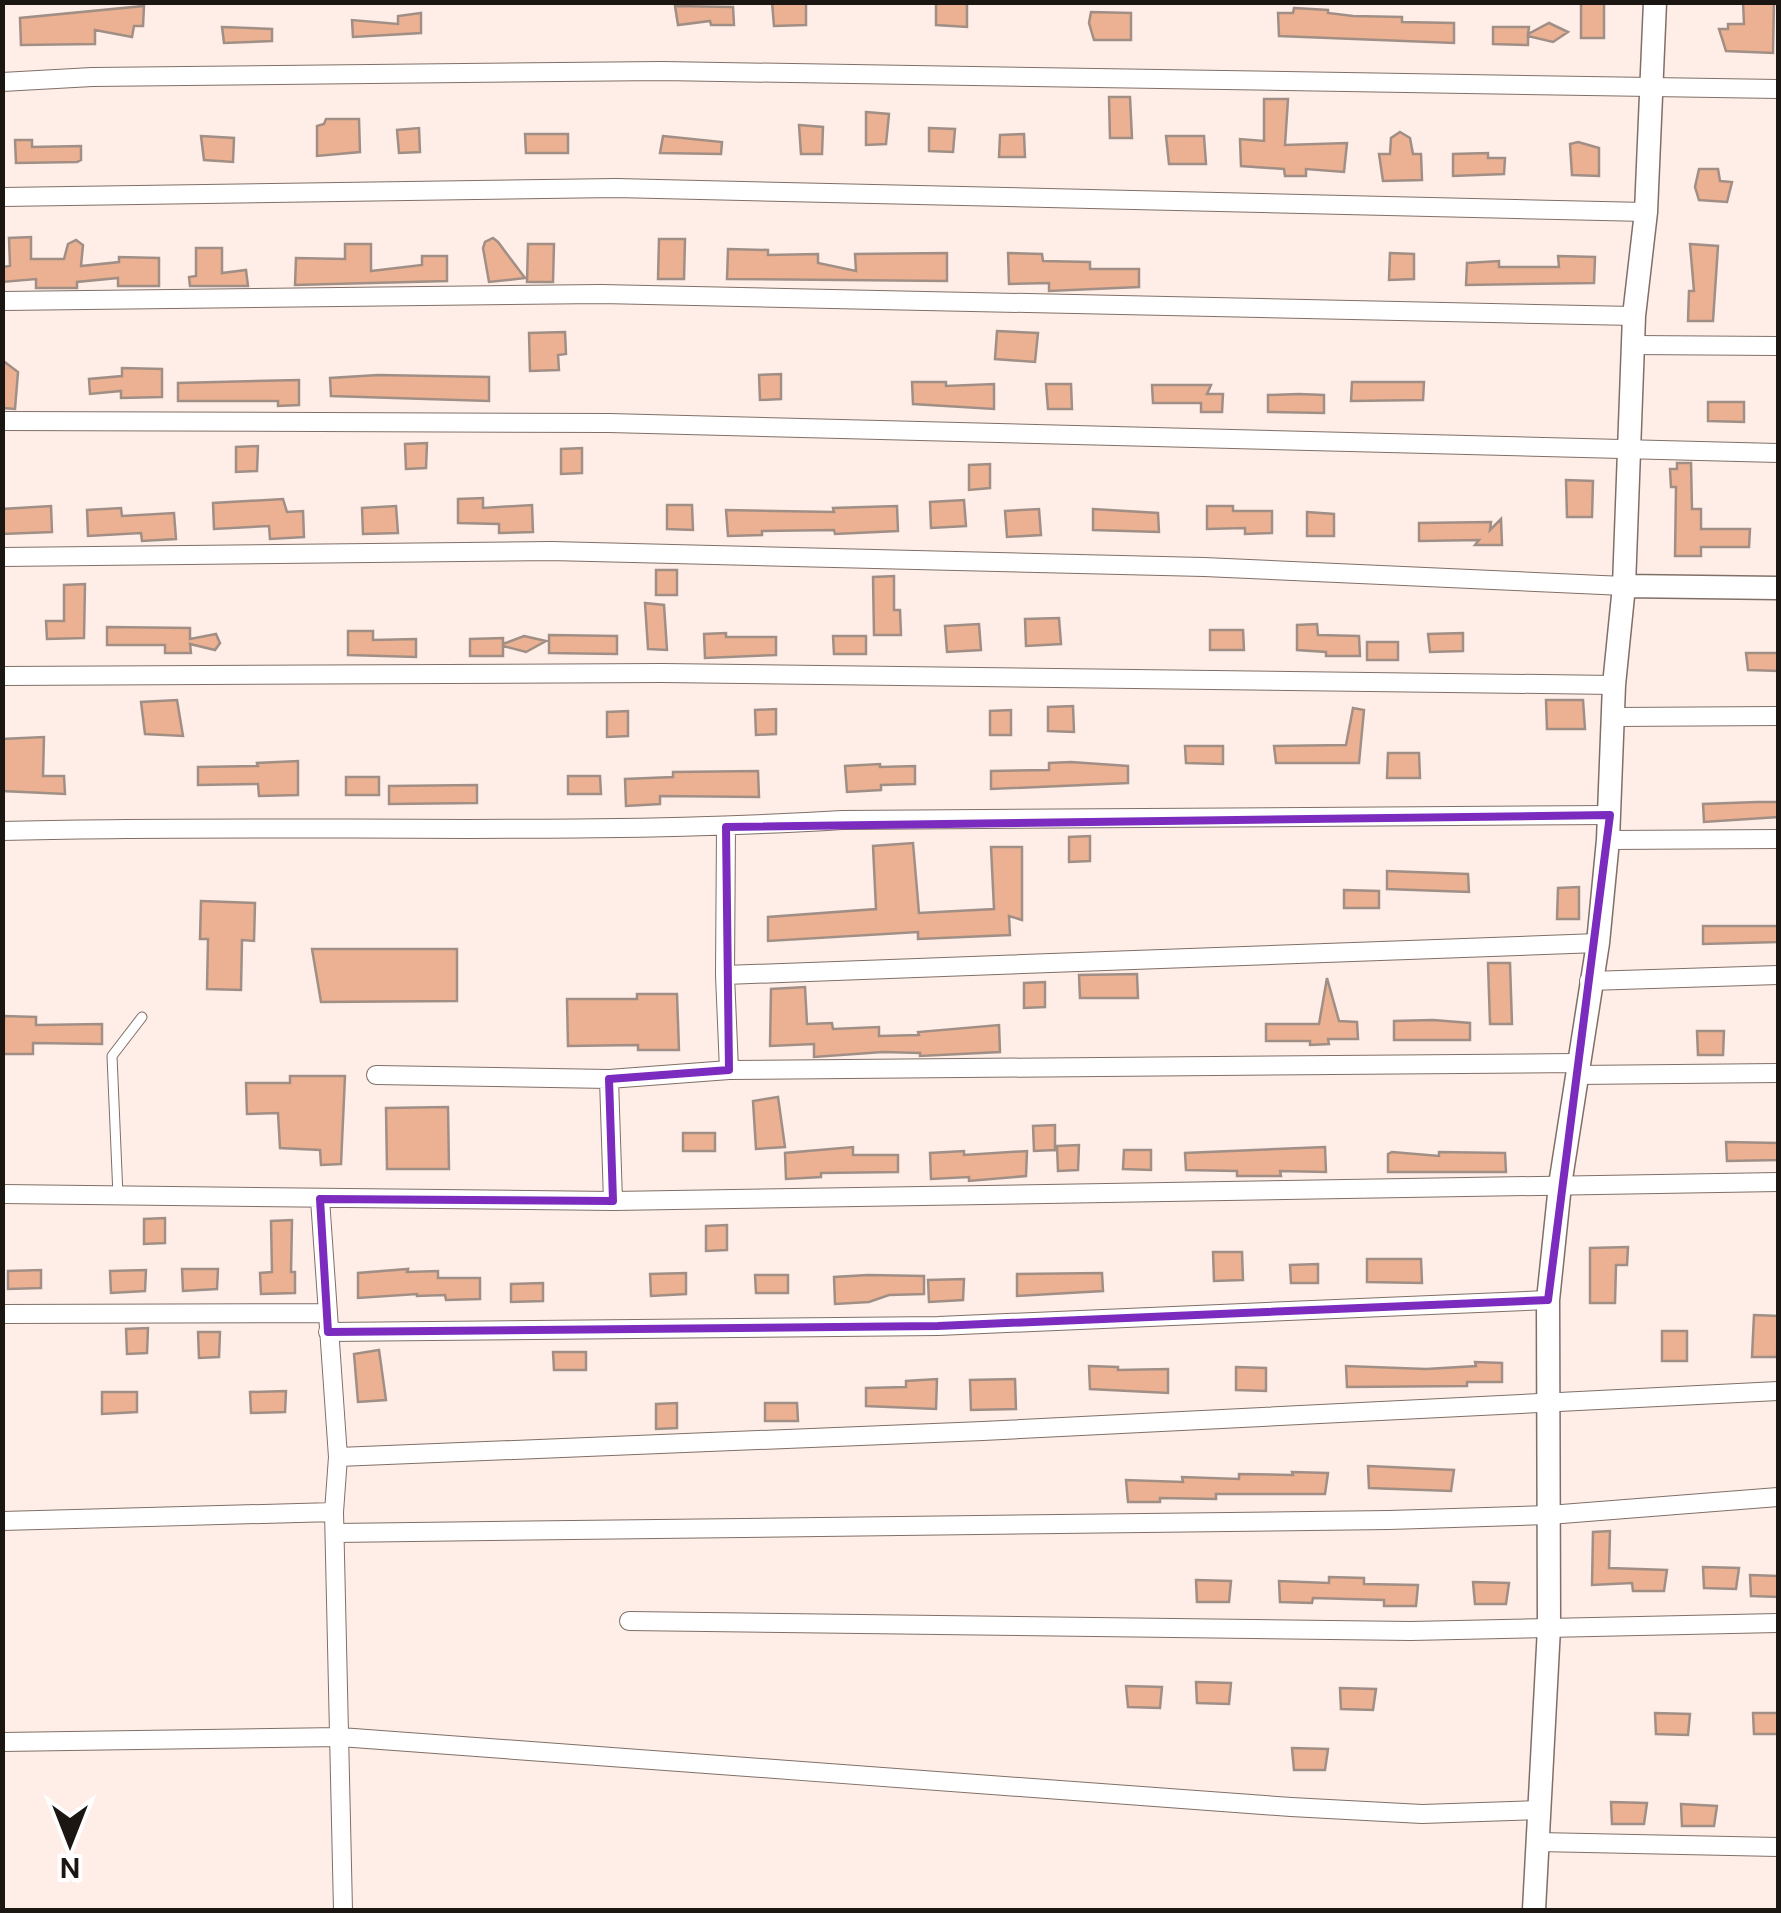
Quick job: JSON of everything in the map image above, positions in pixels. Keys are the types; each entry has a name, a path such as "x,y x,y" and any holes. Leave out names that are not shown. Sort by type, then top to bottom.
{"street":[{"path":"1534,1910 1549,1628 1548,1300 1576,1069 1598,943 1608,840 1614,685 1624,586 1634,316 1646,212 1655,2"},
{"path":"2,82 92,77 662,71 1778,89"},
{"path":"2,197 616,188 1646,212"},
{"path":"2,301 601,294 1634,316"},
{"path":"1633,345 1778,346"},
{"path":"2,421 609,423 1778,453"},
{"path":"2,557 571,552 1204,567 1624,586 1778,588"},
{"path":"2,676 662,673 1614,685"},
{"path":"1615,718 1778,716"},
{"path":"2,831 157,827 726,827 842,820 1610,814"},
{"path":"726,827 729,1070"},
{"path":"1608,840 1778,839"},
{"path":"725,975 1598,943"},
{"path":"1589,981 1778,975"},
{"path":"376,1075 609,1079 729,1070 1576,1069 1778,1073"},
{"path":"609,1079 613,1202"},
{"path":"2,1194 613,1202 1778,1182"},
{"path":"320,1199 338,1457 334,1512 344,1910"},
{"path":"2,1314 328,1322 938,1326 1548,1300"},
{"path":"338,1457 983,1431 1778,1390"},
{"path":"335,1533 1388,1520 1549,1514 1778,1497"},
{"path":"2,1521 334,1512"},
{"path":"629,1621 1412,1631 1778,1623"},
{"path":"2,1742 340,1738 1291,1807 1422,1814 1540,1810"},
{"path":"1538,1842 1778,1848"}],"lane":[{"path":"118,1196 112,1056 142,1017"}],"highlighted area":[{"path":"1610,815 1548,1300 938,1326 328,1332 320,1199 613,1201 609,1079 729,1070 726,827"}],"building":[{"path":"772,2 806,2 806,25 774,26"},
{"path":"967,2 967,27 936,25 936,3"},
{"path":"1581,2 1604,2 1604,38 1581,38"},
{"path":"1743,2 1774,2 1773,53 1726,51 1719,29 1728,29 1728,24 1744,24"},
{"path":"144,6 143,26 134,26 132,37 95,30 95,44 21,45 20,18"},
{"path":"675,6 733,7 734,25 711,25 710,21 678,25"},
{"path":"1294,8 1353,16 1402,17 1402,22 1454,23 1454,43 1279,36 1278,13 1293,13"},
{"path":"1091,12 1131,13 1131,40 1094,40 1089,23"},
{"path":"421,13 421,33 353,37 352,20 398,24 398,16"},
{"path":"1549,23 1568,32 1553,42 1528,36 1528,45 1493,44 1493,27 1529,27 1528,34"},
{"path":"222,27 272,29 272,41 224,43"},
{"path":"1109,97 1130,97 1132,138 1110,138"},
{"path":"1264,99 1288,99 1285,145 1347,143 1344,172 1306,169 1306,176 1285,176 1284,169 1241,166 1240,139 1264,141"},
{"path":"866,112 889,114 886,144 866,145"},
{"path":"326,119 359,119 360,152 317,156 317,126"},
{"path":"799,125 823,127 822,154 801,154"},
{"path":"419,128 420,152 399,153 397,130"},
{"path":"929,128 955,129 953,152 929,151"},
{"path":"1400,132 1410,138 1413,154 1421,154 1422,180 1383,181 1379,154 1390,154 1391,138"},
{"path":"525,134 568,134 568,153 526,153"},
{"path":"1024,134 1025,157 999,157 1000,135"},
{"path":"201,136 234,138 233,162 204,160"},
{"path":"663,136 722,142 721,154 660,153"},
{"path":"1166,136 1204,136 1206,164 1169,164"},
{"path":"15,140 32,140 32,147 81,146 81,160 16,163"},
{"path":"1578,142 1599,148 1599,176 1572,175 1570,144"},
{"path":"1488,153 1488,158 1505,158 1504,174 1453,176 1453,154"},
{"path":"1699,169 1718,169 1720,181 1732,182 1727,202 1699,200 1695,187"},
{"path":"31,237 31,259 64,259 68,244 76,240 83,245 81,266 119,262 119,257 159,258 159,286 118,286 118,278 77,282 77,288 36,288 36,279 2,282 2,267 10,266 9,238"},
{"path":"493,238 525,278 489,282 483,248"},
{"path":"659,239 685,239 684,279 658,279"},
{"path":"345,244 371,244 371,271 422,265 422,256 447,256 447,281 295,285 296,258 345,259"},
{"path":"528,244 554,244 553,282 527,282"},
{"path":"1690,244 1718,246 1713,321 1688,321 1689,291 1694,291"},
{"path":"196,248 222,248 222,273 246,270 248,286 190,286 189,277 196,276"},
{"path":"728,249 768,250 768,255 818,254 818,263 856,271 855,254 947,253 947,281 727,279"},
{"path":"1008,253 1042,254 1043,261 1090,262 1090,269 1139,269 1139,287 1049,291 1049,283 1009,284"},
{"path":"1390,253 1414,254 1414,279 1389,280"},
{"path":"1558,256 1595,257 1594,283 1466,285 1467,263 1499,261 1499,267 1559,267"},
{"path":"997,331 1038,333 1035,362 995,359"},
{"path":"565,332 566,354 558,355 559,370 530,371 529,333"},
{"path":"2,360 18,372 15,409 2,408"},
{"path":"122,368 162,369 162,397 121,398 121,391 90,394 89,379 122,376"},
{"path":"781,374 781,399 760,400 759,375"},
{"path":"489,377 489,401 331,396 330,378"},
{"path":"299,380 299,405 278,406 278,401 178,401 178,383"},
{"path":"912,382 946,382 946,386 994,384 994,409 913,404"},
{"path":"1352,382 1424,382 1423,400 1351,401"},
{"path":"1046,384 1071,384 1072,409 1048,409"},
{"path":"1152,385 1211,385 1207,394 1223,394 1222,412 1201,412 1201,403 1153,403"},
{"path":"1268,395 1324,395 1324,413 1268,412"},
{"path":"1708,402 1744,402 1744,422 1708,421"},
{"path":"427,443 426,468 406,469 405,444"},
{"path":"258,446 257,471 236,472 236,447"},
{"path":"582,448 582,473 561,474 561,449"},
{"path":"1677,463 1691,463 1692,509 1701,509 1701,529 1750,529 1749,547 1701,547 1701,556 1675,556 1676,487 1671,487 1670,469 1677,469"},
{"path":"990,464 990,488 969,490 969,465"},
{"path":"1566,480 1593,481 1592,517 1567,517"},
{"path":"483,498 483,508 532,505 533,532 499,533 499,524 458,523 458,499"},
{"path":"283,499 287,512 303,511 304,537 270,539 269,526 214,529 213,503"},
{"path":"964,500 966,526 931,528 930,502"},
{"path":"667,505 692,505 693,530 667,529"},
{"path":"51,506 52,532 2,534 2,509"},
{"path":"396,506 398,533 363,534 362,508"},
{"path":"897,506 898,531 762,531 762,535 728,536 726,510 834,512 833,508"},
{"path":"1207,506 1272,511 1272,533 1245,534 1245,528 1207,529"},
{"path":"121,508 122,516 174,513 176,539 142,541 141,533 88,536 87,510"},
{"path":"1039,509 1041,535 1007,537 1005,511"},
{"path":"1093,509 1158,513 1159,532 1093,530"},
{"path":"1307,512 1334,514 1334,536 1307,536"},
{"path":"1501,519 1502,545 1475,545 1479,540 1419,541 1419,523 1491,522 1490,530"},
{"path":"656,570 677,570 677,595 656,595"},
{"path":"894,576 894,610 900,610 901,635 874,635 873,577"},
{"path":"85,584 84,638 47,639 46,621 64,621 64,585"},
{"path":"645,603 664,605 667,650 648,649"},
{"path":"1059,618 1061,644 1026,646 1025,619"},
{"path":"979,624 981,650 947,652 945,626"},
{"path":"1317,624 1318,635 1359,636 1360,656 1326,656 1326,652 1297,650 1297,625"},
{"path":"107,627 190,628 190,639 216,634 220,643 215,650 190,644 191,653 165,653 165,645 107,645"},
{"path":"1210,630 1243,630 1244,650 1210,650"},
{"path":"348,631 373,631 373,640 416,639 416,657 348,655"},
{"path":"726,633 726,637 776,637 776,655 705,658 704,634"},
{"path":"1463,633 1463,651 1430,652 1428,634"},
{"path":"549,635 617,636 617,654 549,653"},
{"path":"524,636 546,641 526,652 503,646 503,656 470,656 470,639 503,638 503,644"},
{"path":"833,636 866,636 866,654 834,654"},
{"path":"1367,642 1398,642 1398,660 1367,660"},
{"path":"1746,653 1778,653 1778,671 1748,670"},
{"path":"177,700 183,736 145,734 141,702"},
{"path":"1546,700 1583,700 1585,729 1547,729"},
{"path":"1073,706 1074,732 1048,731 1048,707"},
{"path":"1353,708 1364,710 1359,763 1276,763 1274,746 1346,745"},
{"path":"776,709 776,734 756,735 755,710"},
{"path":"1011,710 1011,735 990,735 990,711"},
{"path":"628,711 628,736 607,737 607,712"},
{"path":"44,737 43,776 64,776 65,794 2,791 2,739"},
{"path":"1185,746 1223,746 1223,764 1186,763"},
{"path":"1388,753 1419,753 1420,778 1387,778"},
{"path":"298,761 298,795 259,796 258,784 198,785 198,767"},
{"path":"1049,763 1128,766 1128,783 991,789 991,771 1049,770"},
{"path":"845,766 915,766 915,784 847,792"},
{"path":"758,771 759,797 660,796 660,804 626,806 625,779 673,777 673,772"},
{"path":"568,776 600,776 601,794 568,794"},
{"path":"346,777 379,777 379,795 346,795"},
{"path":"477,785 477,803 389,804 389,786"},
{"path":"1778,802 1778,817 1704,822 1703,804"},
{"path":"1090,836 1090,861 1069,862 1069,837"},
{"path":"913,843 919,913 994,909 991,847 1022,847 1022,920 1009,916 1010,935 918,939 918,932 768,941 768,917 876,909 873,846"},
{"path":"1387,871 1468,874 1469,892 1387,889"},
{"path":"1579,887 1579,919 1557,919 1558,888"},
{"path":"1344,890 1379,891 1379,908 1344,908"},
{"path":"201,901 255,903 254,941 242,940 241,990 207,989 208,939 200,939"},
{"path":"1703,926 1778,926 1778,942 1703,944"},
{"path":"312,949 457,949 457,1001 321,1002"},
{"path":"1488,963 1510,963 1512,1024 1490,1024"},
{"path":"1137,974 1138,998 1080,998 1079,975"},
{"path":"1327,978 1339,1021 1357,1022 1358,1039 1328,1039 1329,1044 1310,1045 1310,1041 1266,1041 1266,1024 1319,1024"},
{"path":"1045,982 1045,1007 1024,1008 1024,983"},
{"path":"805,987 807,1024 832,1023 833,1029 879,1027 879,1036 999,1025 1000,1052 920,1056 883,1052 814,1057 814,1044 770,1046 771,989"},
{"path":"637,994 677,994 679,1050 638,1050 638,1045 568,1046 567,999 637,999"},
{"path":"4,1016 36,1017 36,1025 102,1024 102,1044 33,1043 33,1054 3,1054"},
{"path":"1394,1021 1470,1023 1470,1040 1394,1040"},
{"path":"1697,1031 1724,1031 1723,1055 1698,1055"},
{"path":"290,1076 345,1076 341,1164 321,1165 320,1150 280,1148 278,1113 247,1114 246,1083 290,1083"},
{"path":"778,1097 785,1147 756,1149 753,1101"},
{"path":"448,1107 449,1169 387,1169 386,1108"},
{"path":"1055,1125 1055,1150 1034,1151 1033,1126"},
{"path":"683,1133 715,1133 715,1151 683,1151"},
{"path":"1726,1142 1778,1143 1778,1160 1727,1161"},
{"path":"1079,1145 1078,1170 1058,1171 1057,1146"},
{"path":"853,1147 853,1155 898,1155 898,1172 821,1173 821,1177 786,1179 785,1153"},
{"path":"1325,1147 1326,1172 1280,1171 1281,1176 1237,1176 1237,1171 1186,1170 1185,1153"},
{"path":"1124,1150 1151,1150 1151,1170 1123,1169"},
{"path":"964,1151 964,1155 1027,1151 1026,1176 969,1181 969,1177 931,1179 930,1153"},
{"path":"1439,1152 1505,1153 1506,1172 1388,1172 1388,1154 1439,1156"},
{"path":"165,1218 165,1243 144,1244 144,1219"},
{"path":"292,1220 291,1272 295,1272 295,1293 261,1294 260,1273 272,1272 271,1221"},
{"path":"727,1225 727,1250 706,1251 706,1226"},
{"path":"1628,1247 1627,1265 1616,1265 1615,1303 1590,1303 1590,1248"},
{"path":"1213,1252 1242,1252 1243,1280 1214,1281"},
{"path":"1367,1259 1421,1259 1422,1283 1367,1282"},
{"path":"1318,1264 1318,1283 1291,1283 1290,1265"},
{"path":"182,1269 218,1269 217,1289 183,1291"},
{"path":"408,1269 407,1272 438,1271 438,1278 480,1278 480,1299 446,1300 445,1295 417,1294 358,1298 358,1273"},
{"path":"41,1270 41,1288 8,1289 8,1271"},
{"path":"146,1270 145,1291 111,1293 110,1271"},
{"path":"686,1273 686,1294 651,1296 650,1274"},
{"path":"1102,1273 1103,1291 1017,1296 1017,1274"},
{"path":"755,1275 788,1275 788,1293 756,1293"},
{"path":"924,1276 924,1294 835,1304 834,1277"},
{"path":"964,1279 963,1300 929,1302 928,1280"},
{"path":"543,1283 543,1301 511,1302 511,1284"},
{"path":"1754,1315 1778,1316 1777,1357 1752,1357"},
{"path":"148,1328 147,1353 127,1354 126,1329"},
{"path":"1662,1331 1687,1331 1687,1361 1662,1361"},
{"path":"198,1332 220,1332 219,1357 199,1358"},
{"path":"379,1350 386,1400 358,1402 354,1354"},
{"path":"553,1352 586,1352 586,1370 554,1370"},
{"path":"1475,1362 1502,1363 1502,1382 1347,1387 1346,1366 1426,1369 1476,1366"},
{"path":"1089,1366 1168,1369 1168,1393 1090,1389"},
{"path":"1236,1367 1266,1368 1266,1391 1236,1390"},
{"path":"937,1379 936,1409 866,1406 866,1388 906,1387 906,1381"},
{"path":"1015,1379 1016,1409 971,1410 970,1380"},
{"path":"286,1391 285,1412 251,1413 250,1392"},
{"path":"102,1392 137,1392 137,1412 102,1414"},
{"path":"677,1403 677,1428 656,1429 656,1404"},
{"path":"765,1403 797,1403 798,1421 765,1421"},
{"path":"1368,1466 1454,1470 1451,1491 1369,1488"},
{"path":"1292,1472 1328,1473 1325,1494 1216,1494 1216,1499 1128,1502 1126,1480 1183,1482 1182,1477 1239,1479 1239,1474 1293,1475"},
{"path":"1610,1531 1609,1568 1667,1570 1664,1591 1633,1591 1632,1583 1592,1585 1593,1532"},
{"path":"1703,1567 1739,1568 1736,1589 1704,1588"},
{"path":"1750,1575 1778,1576 1778,1597 1751,1596"},
{"path":"1329,1577 1364,1578 1364,1584 1418,1585 1416,1606 1384,1606 1384,1600 1313,1598 1312,1603 1280,1602 1279,1581 1329,1583"},
{"path":"1196,1580 1231,1581 1229,1602 1197,1602"},
{"path":"1473,1582 1509,1583 1506,1604 1475,1604"},
{"path":"1196,1682 1231,1683 1229,1704 1197,1703"},
{"path":"1126,1686 1162,1687 1160,1708 1128,1707"},
{"path":"1340,1688 1376,1689 1373,1710 1341,1709"},
{"path":"1655,1713 1690,1714 1688,1735 1656,1734"},
{"path":"1753,1713 1778,1713 1778,1734 1754,1734"},
{"path":"1292,1748 1328,1749 1325,1770 1294,1770"},
{"path":"1611,1802 1647,1803 1644,1824 1612,1824"},
{"path":"1681,1804 1717,1806 1714,1826 1682,1826"}]}
